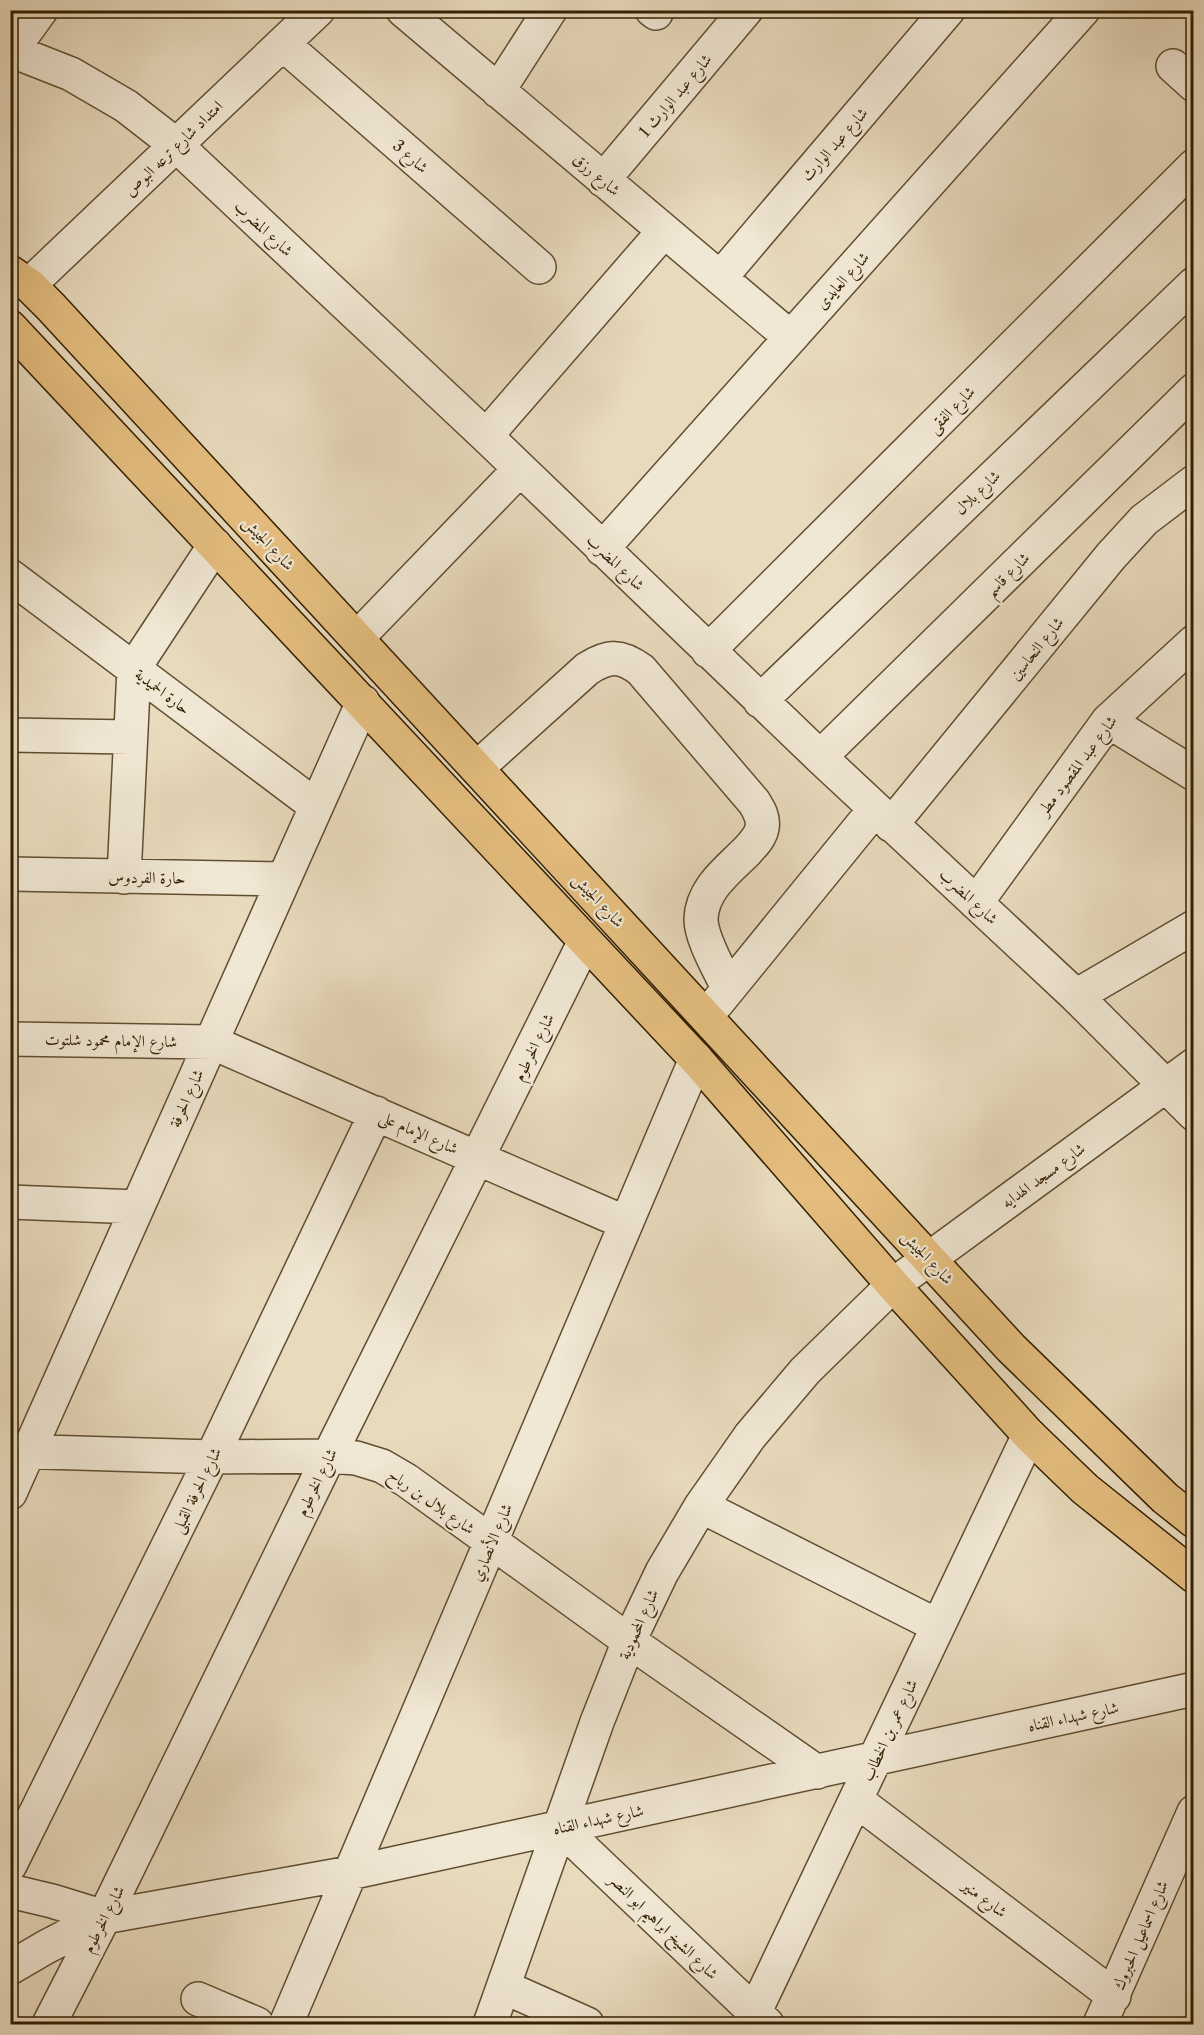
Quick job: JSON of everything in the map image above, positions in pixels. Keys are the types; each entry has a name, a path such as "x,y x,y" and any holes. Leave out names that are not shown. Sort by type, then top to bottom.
{"main road":[{"name":"شارع الجيش","path":"20,279 51,307 1011,1348 1165,1498 1194,1521"},
{"path":"10,327 696,1059 892,1285 1029,1434 1085,1489 1194,1576"}],"street":[{"path":"11,50 41,10"},
{"name":"شارع رزق","path":"403,10 790,338"},
{"path":"498,91 550,10"},
{"name":"شارع عبد الوارث 1","path":"603,180 746,10"},
{"name":"شارع عبد الوارث","path":"720,278 948,10"},
{"name":"شارع العايدى","path":"602,549 1083,10"},
{"name":"امتداد شارع ترعه البوص","path":"20,279 176,145 282,44 306,14"},
{"name":"شارع 3","path":"282,44 539,267"},
{"name":"شارع المضرب","path":"11,50 80,79 126,106 176,145 486,436 760,701 1076,996 1194,1114"},
{"name":"شارع الفقى","path":"708,651 1194,166"},
{"path":"486,436 664,231"},
{"name":"شارع بلال","path":"760,701 1194,284"},
{"name":"شارع قاسم","path":"820,757 1194,390"},
{"path":"357,638 520,469"},
{"name":"شارع النحاسين","path":"706,1016 728,988 883,817 1144,520 1194,482"},
{"path":"124,877 134,668 215,545"},
{"name":"حارة الحميدية","path":"10,576 316,806"},
{"name":"شارع عبد المقصود مطر","path":"976,903 1108,721 1194,642"},
{"path":"477,768 587,669 600,660 615,658 629,661 641,670 754,802 761,814 762,827 758,840 712,886 704,903 701,921 706,939 728,988"},
{"name":"شارع الحرفة","path":"10,1493 20,1451 137,1207 363,702"},
{"path":"1108,721 1194,774"},
{"path":"10,735 130,737"},
{"name":"حارة الفردوس","path":"10,874 283,879"},
{"path":"1076,996 1194,927"},
{"name":"شارع الخرطوم","path":"49,2025 585,940"},
{"name":"شارع الإمام محمود شلتوت","path":"10,1039 211,1042"},
{"name":"شارع الإمام على","path":"211,1042 626,1223"},
{"name":"شارع الأنصاري","path":"286,2025 696,1059"},
{"name":"شارع مسجد الهدايه","path":"892,1285 1194,1065"},
{"name":"شارع الحرفة القبلى","path":"10,1865 212,1457 376,1113"},
{"path":"10,1202 137,1207"},
{"name":"شارع المحمودية","path":"490,2025 597,1722 629,1641 662,1572 701,1506 750,1436 805,1371 892,1285"},
{"name":"شارع عمر بن الخطاب","path":"757,2021 856,1800 1029,1434"},
{"name":"شارع بلال بن رباح","path":"20,1451 212,1457 329,1456 356,1458 382,1466 406,1480 629,1641 817,1772"},
{"path":"701,1506 938,1626"},
{"name":"شارع شهداء القناه","path":"10,1968 104,1917 350,1873 1194,1689"},
{"name":"شارع منير","path":"856,1800 1107,2010"},
{"name":"شارع اسماعيل الحبروك","path":"1107,2010 1194,1812"},
{"name":"شارع الشيخ ابراهيم ابو النصر","path":"560,1827 757,2021"},
{"path":"10,1892 52,1901 104,1917"},
{"path":"504,1987 587,2025"},
{"path":"198,1999 257,2025"}]}
